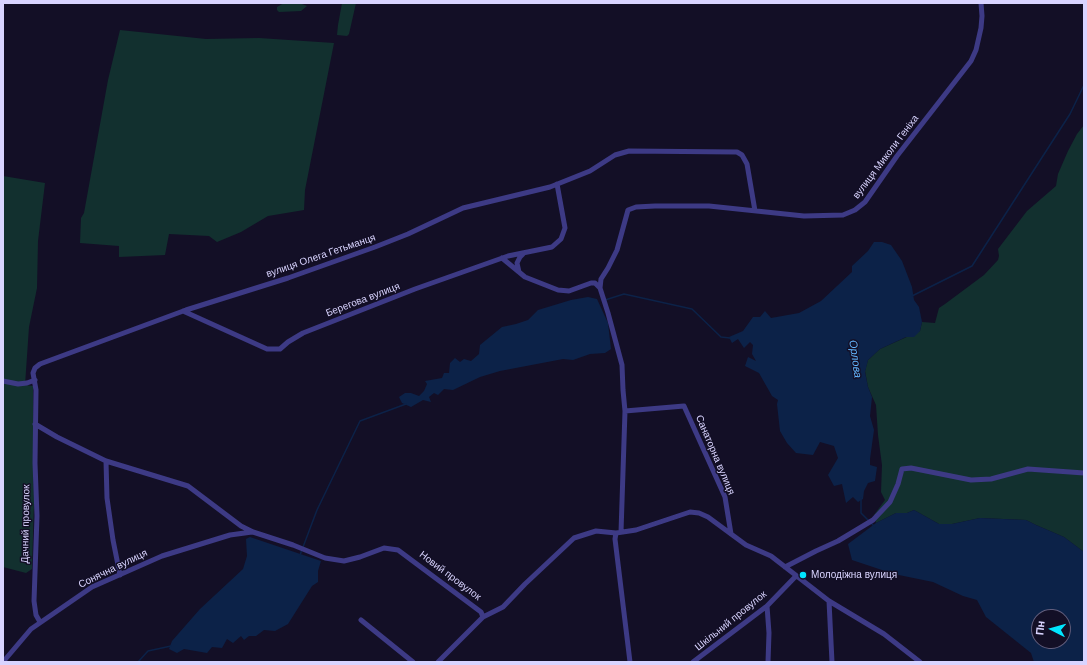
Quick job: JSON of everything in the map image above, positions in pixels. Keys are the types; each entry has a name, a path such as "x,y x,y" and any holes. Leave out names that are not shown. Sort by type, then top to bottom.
{"street":[{"name":"вулиця Миколи Геніха","path":"600,288 601,279 617,250 626,214 628,210 634,208 709,206 804,216 843,215 860,207 897,156 971,61 976,50 981,28 981,3"},
{"name":"вулиця Олега Гетьманця","path":"33,373 35,368 40,364 184,311 288,278 375,247 408,234 463,208 550,187 590,170 615,155 629,151 737,152 742,155 747,164 755,211"},
{"name":"Берегова вулиця","path":"184,311 263,347 271,350 280,349 288,342 304,333 415,289 502,258 545,249 557,244 564,234 565,224 557,184"},
{"path":"519,272 517,262 524,254"},
{"path":"502,258 519,272 533,280 558,290 570,291 591,283 600,288 618,346 622,365 625,411 618,533 615,539 630,662"},
{"name":"Дачний провулок","path":"33,373 35,380 36,408 37,516 34,601 36,615 40,622"},
{"path":"3,382 27,384 35,380"},
{"name":"Санаторна вулиця","path":"625,411 684,406 725,497 731,534"},
{"path":"35,424 57,437 106,461 188,486 241,526 253,532"},
{"path":"106,461 107,498 120,575"},
{"path":"785,567 838,541 873,520 890,502 898,484 902,469 911,468 971,480 991,479 1028,469 1084,473"},
{"path":"438,662 483,617 503,607 574,538 596,531 618,533 636,530 690,512 695,512 708,517 746,545 771,556 829,601 884,634 920,662"},
{"name":"Сонячна вулиця","path":"3,662 40,622 92,587 162,556 184,548 230,535 253,532"},
{"name":"Новий провулок","path":"253,532 293,545 331,560 350,560 384,548 393,548 403,552 481,612 483,617"},
{"name":"Шкільний провулок","path":"693,662 767,606 796,576"},
{"path":"829,601 832,662"},
{"path":"767,606 769,633 768,662"},
{"path":"361,620 413,662"}],"green space":[{"path":"284,3 302,4 307,6 301,11 279,12 277,7"},
{"path":"342,3 356,3 349,34 347,36 337,35"},
{"path":"120,30 206,39 259,38 334,43 305,190 304,210 268,216 241,232 217,242 209,236 169,234 165,255 119,257 119,246 80,243 81,218 84,213 108,80"},
{"path":"1084,125 1084,552 1064,537 1026,520 980,518 952,524 939,524 914,510 907,513 896,513 876,523 874,515 885,500 881,492 882,465 876,405 868,387 865,371 868,360 880,349 920,331 922,322 935,323 939,308 984,275 998,260 998,249 1027,211 1056,186 1058,174 1068,151 1077,134"},
{"path":"3,176 45,183 38,241 37,288 29,327 25,385 33,386 34,503 32,569 26,573 3,567"}],"water":[{"path":"874,242 882,242 891,245 902,261 912,287 914,300 919,307 922,322 920,331 914,337 906,337 880,349 868,360 865,372 872,397 870,416 874,430 870,465 877,467 875,481 868,483 864,491 863,499 858,502 853,497 846,503 842,484 834,486 828,475 838,458 834,446 820,442 813,455 796,453 787,443 780,431 777,404 778,400 772,396 759,373 745,366 748,357 756,361 752,354 753,345 750,342 744,348 738,339 732,343 729,337 743,331 753,317 760,317 765,311 771,318 799,313 821,301 852,272 852,266 868,251"},
{"path":"588,297 597,299 608,323 611,349 605,353 590,354 573,360 563,359 500,371 480,377 453,390 444,389 438,395 434,393 429,397 431,402 423,400 411,407 402,403 399,397 405,393 411,393 419,396 424,391 427,384 425,381 442,378 444,373 449,373 450,363 455,358 460,362 464,359 471,361 479,354 480,345 502,327 528,320 538,310 571,300"},
{"path":"914,510 939,524 952,524 980,518 1026,520 1064,537 1084,552 1084,662 1034,662 1031,653 986,617 977,600 963,596 933,582 894,574 852,560 848,544 876,523 896,513 907,513"},
{"path":"250,537 321,561 318,571 318,582 312,586 288,624 275,631 264,630 256,636 249,636 244,640 241,636 233,643 227,639 222,648 212,647 207,653 184,649 177,653 169,649 172,641 200,609 243,569 247,556 246,539"}],"waterway":[{"name":"Орлова","path":"912,296 972,266 1070,114 1084,85"},
{"path":"605,300 624,294 692,309 721,337 730,338"},
{"path":"300,555 317,510 360,421 406,404"},
{"name":"Орлова","path":"861,498 861,513 875,527"},
{"path":"138,662 148,651 171,646"}],"place":[{"name":"Молодіжна вулиця","path":"803,575"}]}
